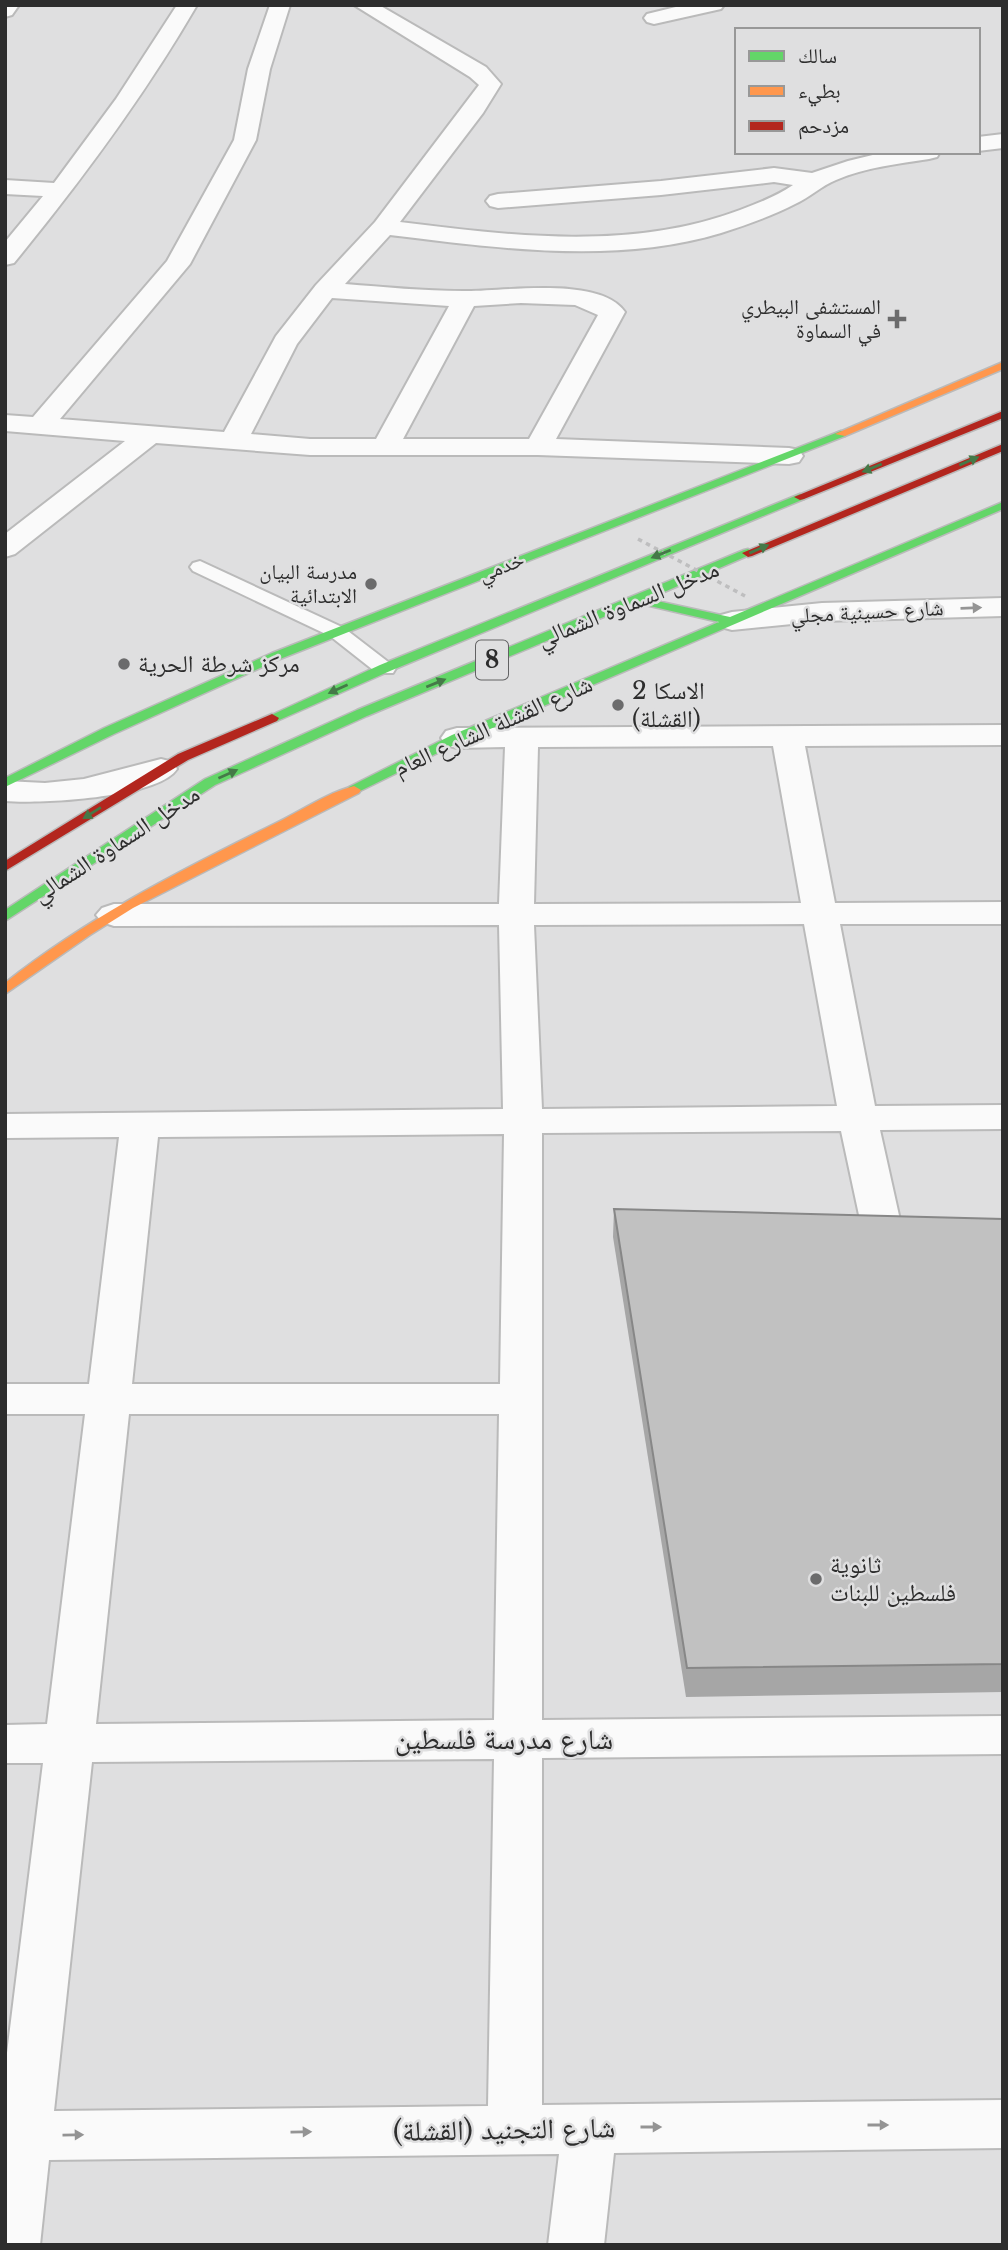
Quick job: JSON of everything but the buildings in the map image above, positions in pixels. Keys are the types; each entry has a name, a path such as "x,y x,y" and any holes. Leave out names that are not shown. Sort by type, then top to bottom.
{"main road":[{"name":"خدمي","path":"10,789 108,730 337,632 608,524 789,456 1003,365"},
{"name":"مدخل السماوة الشمالي","path":"5,867 183,757 386,668 1003,414"},
{"name":"مدخل السماوة الشمالي","path":"5,917 210,782 362,713 1003,447"},
{"name":"شارع القشلة الشارع العام","path":"5,990 42,958 159,889 457,738 738,609 806,589 1003,505"},
{"path":"638,600 738,609"}],"street":[{"path":"5,11 9,5"},
{"path":"5,258 62,190 170,34 187,5"},
{"path":"41,425 178,264 245,140 260,69 281,5"},
{"path":"234,440 285,342 325,290 384,227 475,108 490,84 478,72 364,5"},
{"path":"654,18 713,5"},
{"path":"980,144 1003,141"},
{"path":"384,227 537,241 610,242 651,239 694,232 785,200 816,181 887,159 917,154"},
{"path":"498,201 661,188 762,176 816,181"},
{"path":"5,187 62,190"},
{"path":"325,290 465,299 565,296 598,303 612,312 538,447"},
{"path":"385,447 465,299"},
{"path":"5,423 310,447 538,447 789,456"},
{"path":"5,548 151,434"},
{"name":"شارع حسينية مجلي","path":"806,589 1003,582"},
{"name":"شارع حسينية مجلي","path":"738,609 822,612 1003,607"},
{"path":"457,738 1003,735"},
{"path":"787,736 858,1118 882,1229"},
{"path":"515,2128 523,1121 516,914 522,738"},
{"path":"10,789 94,789 130,781 161,769"},
{"path":"10,789 38,801 49,813 53,825 50,839"},
{"path":"114,915 1003,913"},
{"path":"5,1126 1003,1117"},
{"path":"12,2245 15,2136 70,1742 140,1125"},
{"path":"5,1399 521,1399"},
{"name":"شارع مدرسة فلسطين","path":"5,1744 1003,1735"},
{"name":"شارع التجنيد (القشلة)","path":"15,2136 1003,2124"},
{"path":"576,2245 590,2127"}],"lane":[{"path":"200,567 337,632 386,668"}],"path":[{"path":"638,539 738,609"}],"traffic: fast":[{"path":"5,783 109,731 276,656 841,434"},
{"path":"272,718 385,668 800,497"},
{"path":"354,790 457,738 1003,505"},
{"path":"5,917 210,782 362,713 748,553"},
{"path":"638,600 732,621"}],"traffic: slow":[{"path":"841,434 1003,365"},
{"path":"5,990 43,960 128,905 354,790"}],"traffic: jam":[{"path":"800,497 1003,414"},
{"path":"748,553 1003,447"},
{"path":"5,867 183,757 272,718"}],"place":[{"name":"المستشفى البيطري في السماوة","path":"897,319"},
{"name":"مدرسة البيان الابتدائية","path":"371,584"},
{"name":"مركز شرطة الحرية","path":"124,664"},
{"name":"الاسكا 2 (القشلة)","path":"618,705"},
{"name":"ثانوية فلسطين للبنات","path":"816,1579"}]}
